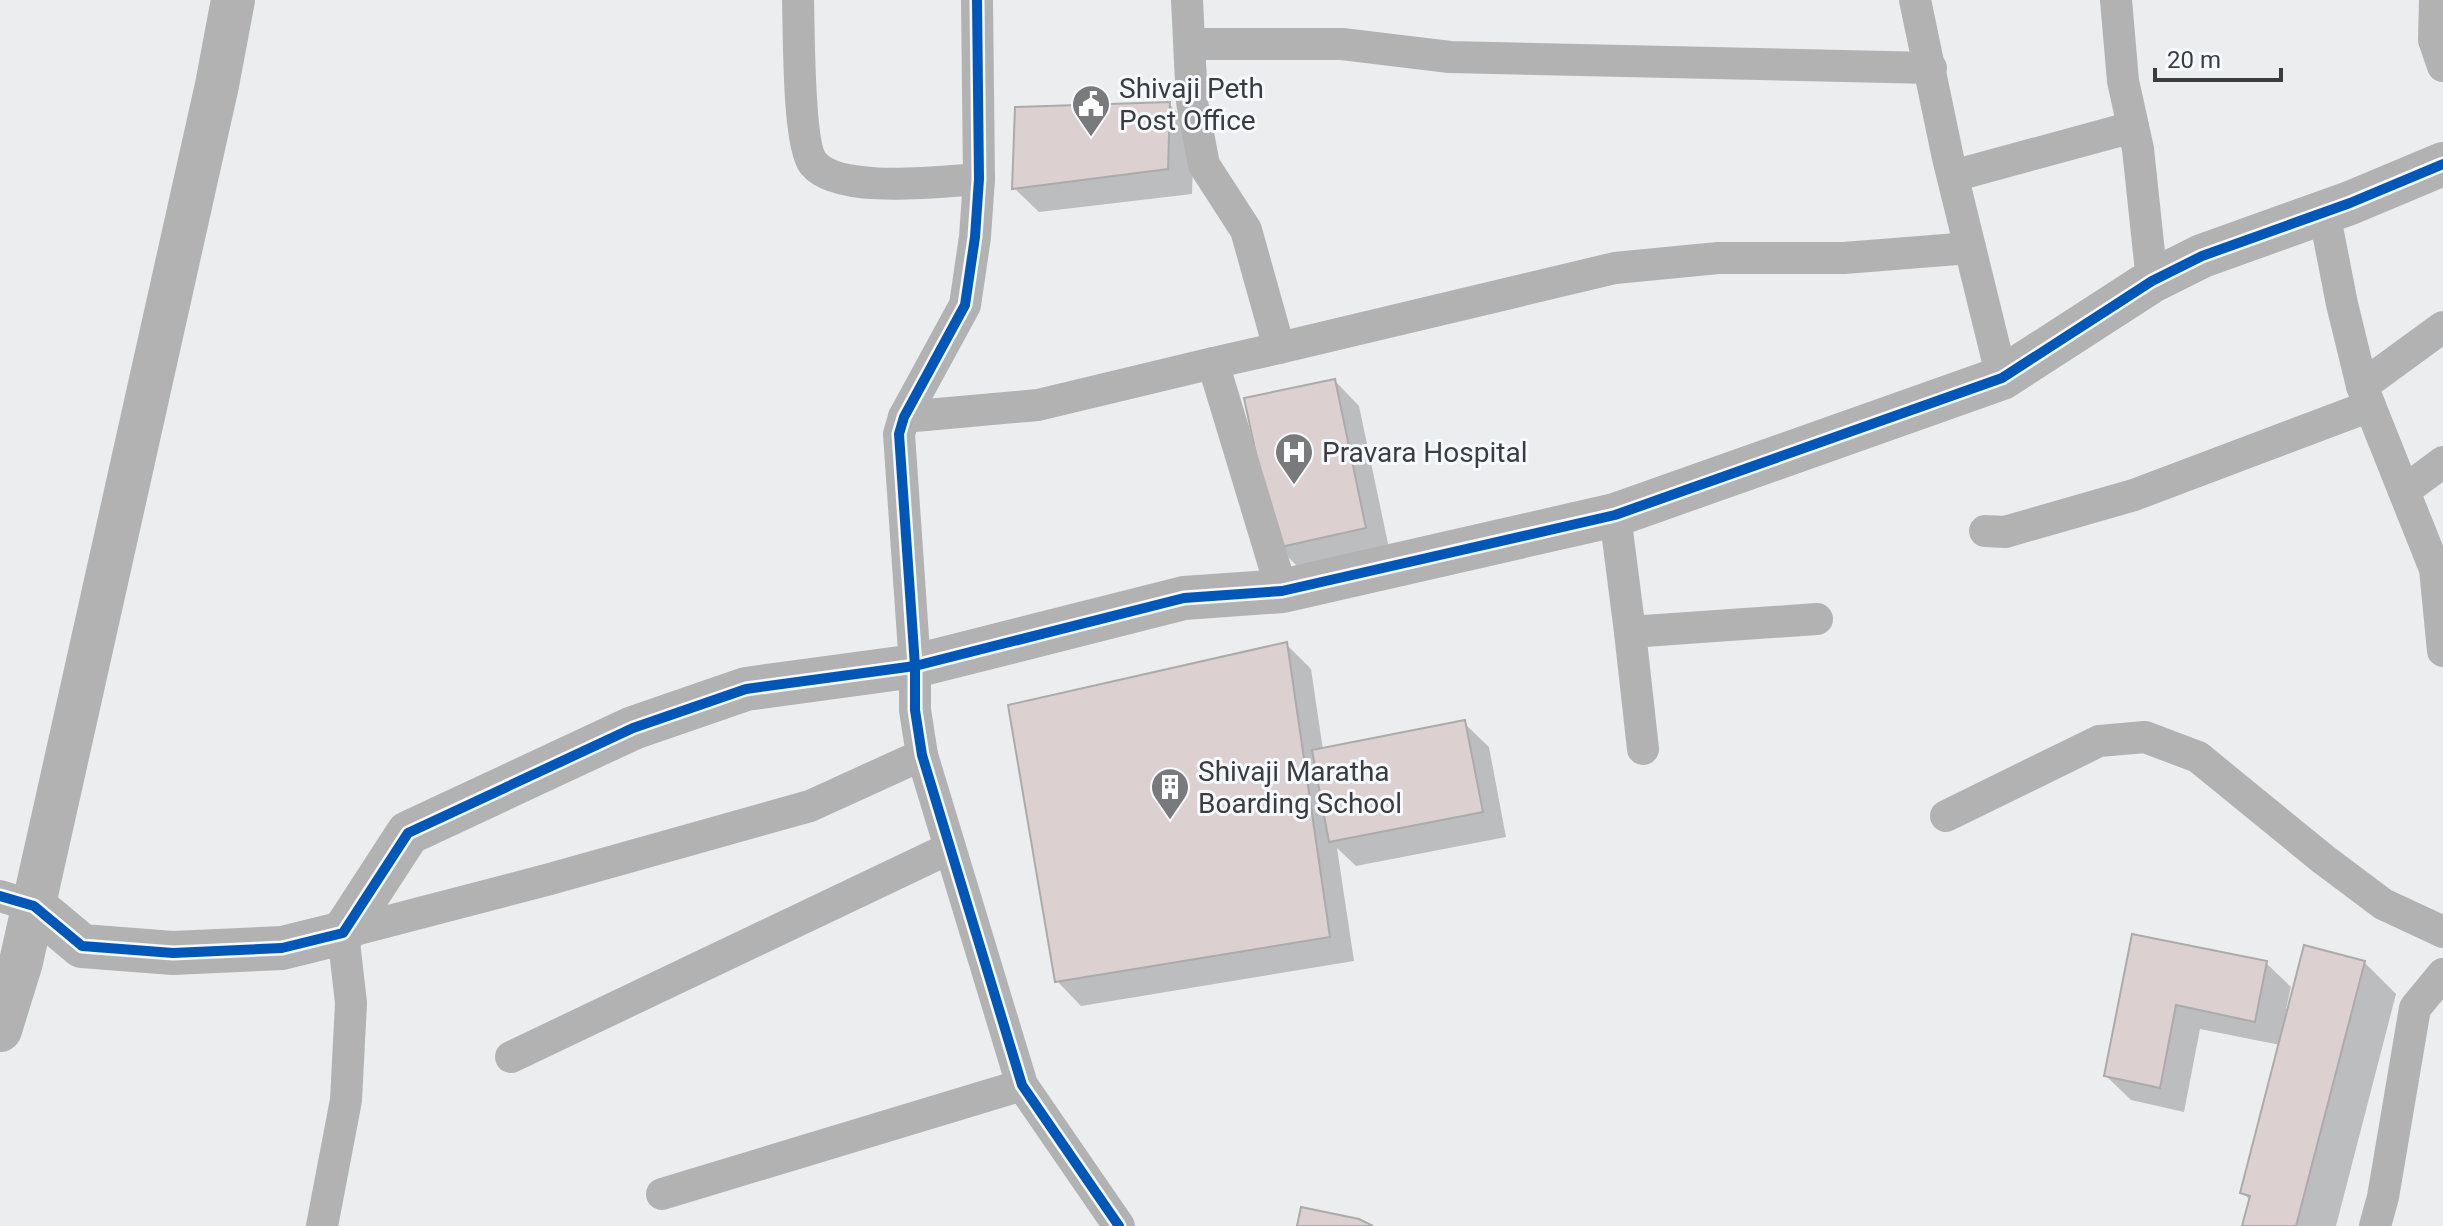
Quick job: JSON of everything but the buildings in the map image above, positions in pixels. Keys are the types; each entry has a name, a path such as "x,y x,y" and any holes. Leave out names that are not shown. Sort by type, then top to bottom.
{"street":[{"path":"0,1030 21,962 17,901 217,85 233,0"},
{"path":"798,0 804,140 813,163 834,178 872,184 979,179"},
{"path":"977,0 979,179 975,237 965,305 904,417 899,434 915,666 915,710 922,755 1022,1085 1119,1226"},
{"path":"1187,0 1192,102 1204,165 1246,230 1279,348"},
{"path":"1915,0 1953,176 2002,378"},
{"path":"2116,0 2123,81 2138,149 2152,281"},
{"path":"2435,0 2434,40 2443,66"},
{"path":"1191,44 1342,44 1450,57 1931,68"},
{"path":"1953,176 2133,127"},
{"path":"322,1226 346,1100 351,1003 343,933 408,833 633,728 746,689 915,666 1184,598 1282,591 1615,515 2002,378 2152,281 2202,256 2324,212 2443,164"},
{"path":"2324,212 2342,304 2366,396 2404,491 2439,566 2443,651"},
{"path":"904,417 1038,405 1615,268 1718,258 1844,258 1970,248"},
{"path":"1985,531 2005,532 2134,495 2366,396 2443,327"},
{"path":"1213,363 1282,591"},
{"path":"2404,491 2443,462"},
{"path":"1615,515 1643,749"},
{"path":"1630,632 1817,619"},
{"path":"1946,816 2099,741 2145,737 2198,757 2383,904 2443,932"},
{"path":"17,901 82,946 173,953 282,948 550,879 810,806 922,755"},
{"path":"511,1057 950,848"},
{"path":"2375,1226 2383,1197 2415,1008 2443,974"},
{"path":"662,1194 1022,1085"}],"cycle path":[{"path":"977,0 979,179 975,237 965,305 904,417 899,434 915,666 915,710 922,755 1022,1085 1119,1226"},
{"path":"0,896 34,906 82,946 173,953 282,948 343,933 408,833 633,728 746,689 915,666 1184,598 1282,591 1615,515 2002,378 2152,281 2202,256 2350,203 2443,164"}],"place":[{"name":"Shivaji Peth Post Office","path":"1091,138"},
{"name":"Pravara Hospital","path":"1294,486"},
{"name":"Shivaji Maratha Boarding School","path":"1170,821"}]}
